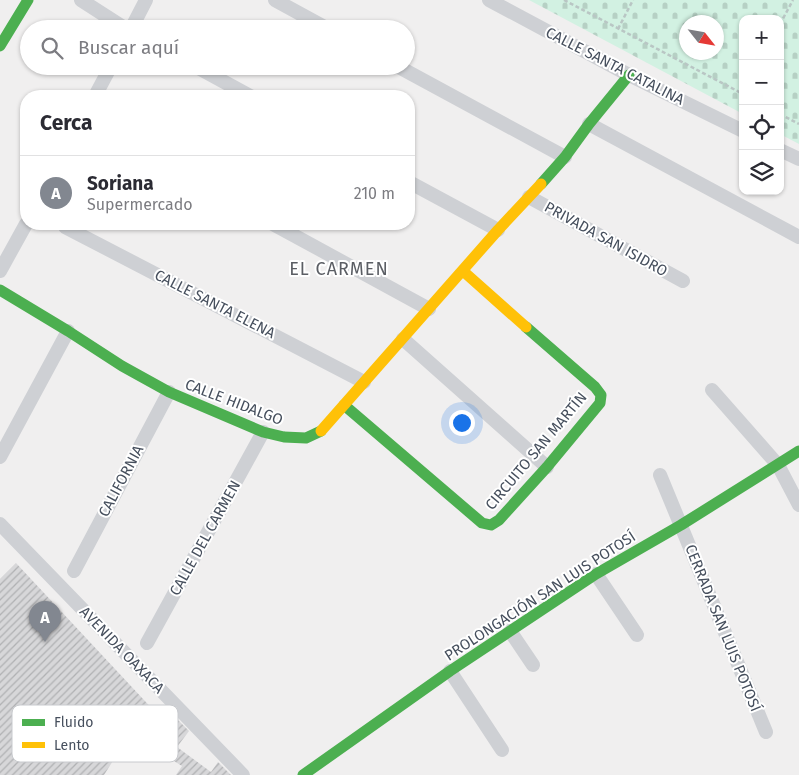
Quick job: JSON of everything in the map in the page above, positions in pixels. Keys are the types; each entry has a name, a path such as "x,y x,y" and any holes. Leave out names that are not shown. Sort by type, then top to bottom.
{"street":[{"path":"0,46 28,0"},
{"path":"81,0 112,20"},
{"path":"136,20 146,0"},
{"path":"275,0 312,20"},
{"name":"CALLE SANTA CATALINA","path":"489,0 629,75 739,129"},
{"path":"98,90 106,75"},
{"path":"212,75 239,90"},
{"path":"414,75 564,157"},
{"path":"529,197 564,157 588,124 629,75"},
{"path":"588,124 799,237"},
{"path":"784,152 799,159"},
{"path":"415,185 498,230"},
{"name":"CALLE HIDALGO","path":"0,290 122,366 169,392 263,432 284,437 306,438 321,431 529,197"},
{"name":"PRIVADA SAN ISIDRO","path":"529,197 682,281"},
{"path":"0,271 23,230"},
{"name":"CALLE SANTA ELENA","path":"71,230 364,382"},
{"path":"283,230 429,310"},
{"name":"CIRCUITO SAN MARTÍN","path":"344,405 482,523 491,525 499,520 547,467 600,402 600,395 595,388 463,271"},
{"path":"0,457 68,331"},
{"path":"403,339 547,467"},
{"path":"712,390 778,465 799,505"},
{"name":"CALIFORNIA","path":"74,570 169,392"},
{"name":"CALLE DEL CARMEN","path":"147,643 263,432"},
{"name":"PROLONGACIÓN SAN LUIS POTOSÍ","path":"303,775 450,671 596,574 681,525 799,451"},
{"name":"CERRADA SAN LUIS POTOSÍ","path":"660,474 766,732"},
{"name":"AVENIDA OAXACA","path":"0,524 175,705"},
{"path":"596,574 637,635"},
{"path":"510,631 533,665"},
{"path":"450,671 502,750"},
{"name":"AVENIDA OAXACA","path":"178,708 243,775"}],"path":[{"path":"564,0 739,92"},
{"path":"618,29 633,0"},
{"path":"784,17 793,0"},
{"path":"784,116 799,124"}],"green space":[{"path":"529,0 799,0 799,144 784,136 784,15 739,15 739,112"}],"building":[{"path":"16,563 149,705 12,705 12,762 112,762 104,775 0,775 0,579"},
{"path":"178,720 189,731 178,746"},
{"path":"178,748 211,772 218,762 231,775 176,775 182,766 176,762 178,762"}],"traffic: fast":[{"path":"0,46 28,0"},
{"path":"541,184 565,157 629,75"},
{"path":"0,290 122,366 169,392 263,432 284,437 306,438 321,431"},
{"path":"344,405 482,523 491,525 499,520 547,467 600,403 601,395 595,387 526,327"},
{"path":"303,775 450,671 596,574 681,525 799,451"}],"traffic: slow":[{"path":"321,431 498,230 541,184"},
{"path":"463,271 526,327"}],"place":[{"name":"Soriana","path":"45,642"}],"district":[{"name":"EL CARMEN","path":"339,269"}]}
